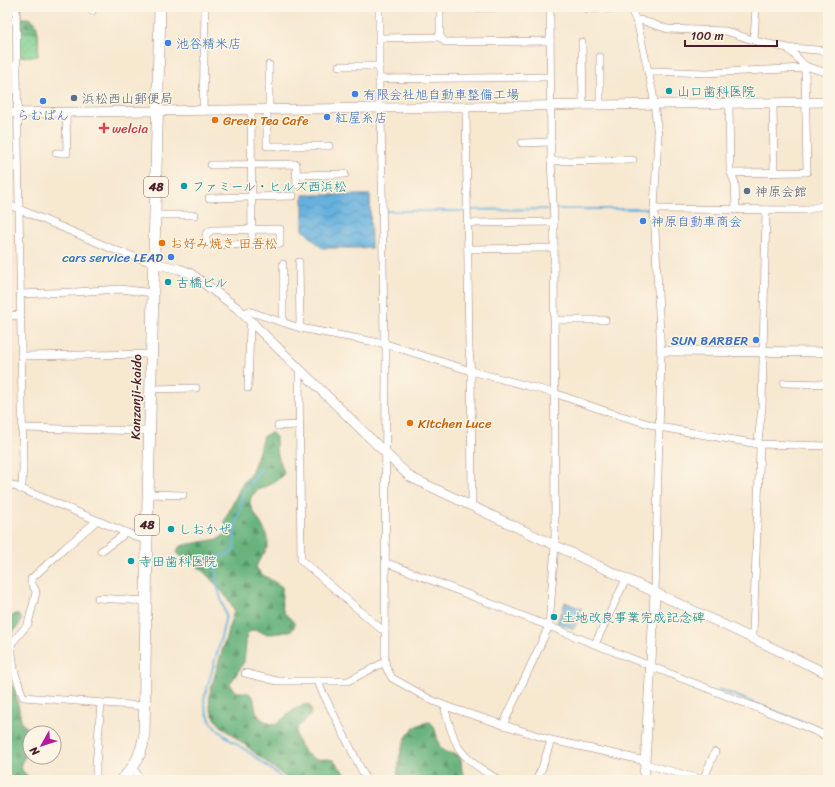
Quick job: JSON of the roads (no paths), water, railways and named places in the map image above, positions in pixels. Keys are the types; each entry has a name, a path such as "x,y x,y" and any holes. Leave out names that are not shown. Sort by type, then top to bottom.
{"main road":[{"name":"Kanzanji-kaido","path":"121,780 132,769 138,759 143,745 149,431 160,7"}],"street":[{"path":"16,7 23,469 22,485 20,489"},
{"path":"203,111 205,7"},
{"path":"379,7 379,79 387,455 385,663 388,673 392,678 446,706 551,740 616,754 703,780 715,752"},
{"path":"516,7 440,8 440,37 444,42 550,41"},
{"path":"503,725 549,626 555,546 555,320 554,222 550,106 550,7"},
{"path":"587,9 625,9 630,7 636,21 648,72 654,104 658,140 654,209 661,351 655,592 644,780"},
{"path":"754,40 756,7"},
{"path":"7,20 16,20"},
{"path":"636,21 640,20 668,29 726,31 754,40 788,48 805,67 807,172 731,173"},
{"path":"380,38 440,37"},
{"path":"582,42 583,105"},
{"path":"790,51 794,48 828,51"},
{"path":"600,58 600,105"},
{"path":"269,65 267,146 329,146"},
{"path":"7,66 17,66"},
{"path":"339,66 379,66"},
{"path":"648,72 706,73 805,67 828,73"},
{"path":"379,79 550,77"},
{"path":"7,113 828,102"},
{"path":"729,103 730,170 735,183 736,210"},
{"path":"773,103 774,173"},
{"path":"466,107 469,350 471,371 472,502 470,506"},
{"path":"251,110 252,244"},
{"path":"56,153 67,153 66,113"},
{"path":"522,142 551,142"},
{"path":"551,161 633,160"},
{"path":"211,166 296,164 297,185"},
{"path":"296,175 345,174"},
{"path":"209,198 293,196"},
{"path":"7,204 115,250 190,274 231,303 245,315 410,477 828,674"},
{"path":"654,209 806,210 828,204"},
{"path":"751,638 753,634 760,448 758,441 762,408 766,210"},
{"path":"155,215 196,215"},
{"path":"468,223 554,222"},
{"path":"252,229 280,229 280,244 210,245 206,241 206,234 212,230 252,229"},
{"path":"468,249 554,248"},
{"path":"299,262 300,327"},
{"path":"283,264 283,322"},
{"path":"20,294 120,289 153,292"},
{"path":"245,315 248,311 300,327 385,343 471,371 554,393 608,412 659,427 759,444 828,446"},
{"path":"7,316 21,315"},
{"path":"555,320 605,320"},
{"path":"248,388 250,327 254,324"},
{"path":"661,351 828,352"},
{"path":"21,356 151,354"},
{"path":"302,371 299,374 301,560 381,629 385,629"},
{"path":"784,383 828,384"},
{"path":"150,388 196,388"},
{"path":"278,426 299,425"},
{"path":"22,428 149,431"},
{"path":"7,483 123,532 142,539 147,539"},
{"path":"148,494 183,494"},
{"path":"96,521 32,577 31,582 36,593 29,621 26,627 11,644 14,670 23,697 144,706"},
{"path":"101,551 122,536 123,532"},
{"path":"386,564 390,564 595,644 828,737"},
{"path":"595,644 626,579"},
{"path":"98,598 146,601"},
{"path":"245,673 278,681 348,681 385,663"},
{"path":"318,681 320,689 364,775"},
{"path":"96,780 101,703"},
{"path":"446,706 445,710 460,750 498,780"},
{"path":"536,780 551,740"},
{"path":"132,769 136,772 140,780"}],"water":[{"path":"303,195 370,195 371,248 322,248 303,230"},
{"path":"565,602 582,609 578,617 562,610"},
{"path":"561,612 578,619 574,629 557,623"}],"waterway":[{"path":"470,210 551,209"},
{"path":"555,209 649,209"},
{"path":"385,211 465,211"},
{"path":"262,466 256,477 247,486 243,494 235,529 234,550 231,553 219,557 216,563 216,582 226,616 204,699 206,710 211,722 216,728 277,774 282,780"},
{"path":"719,689 815,727"}],"place":[{"name":"池谷精米店","path":"168,43"},
{"name":"山口歯科医院","path":"669,91"},
{"name":"有限会社旭自動車整備工場","path":"355,94"},
{"name":"浜松西山郵便局","path":"74,98"},
{"name":"らむぱん","path":"43,101"},
{"name":"紅屋糸店","path":"327,117"},
{"name":"Green Tea Cafe","path":"215,120"},
{"name":"welcia","path":"104,128"},
{"name":"ファミール・ヒルズ西浜松","path":"184,186"},
{"name":"神原会館","path":"747,191"},
{"name":"神原自動車商会","path":"643,221"},
{"name":"お好み焼き 田吾松","path":"162,243"},
{"name":"cars service LEAD","path":"171,257"},
{"name":"古橋ビル","path":"168,282"},
{"name":"SUN BARBER","path":"756,340"},
{"name":"Kitchen Luce","path":"410,423"},
{"name":"しおかぜ","path":"171,529"},
{"name":"寺田歯科医院","path":"131,561"},
{"name":"土地改良事業完成記念碑","path":"554,617"}]}
